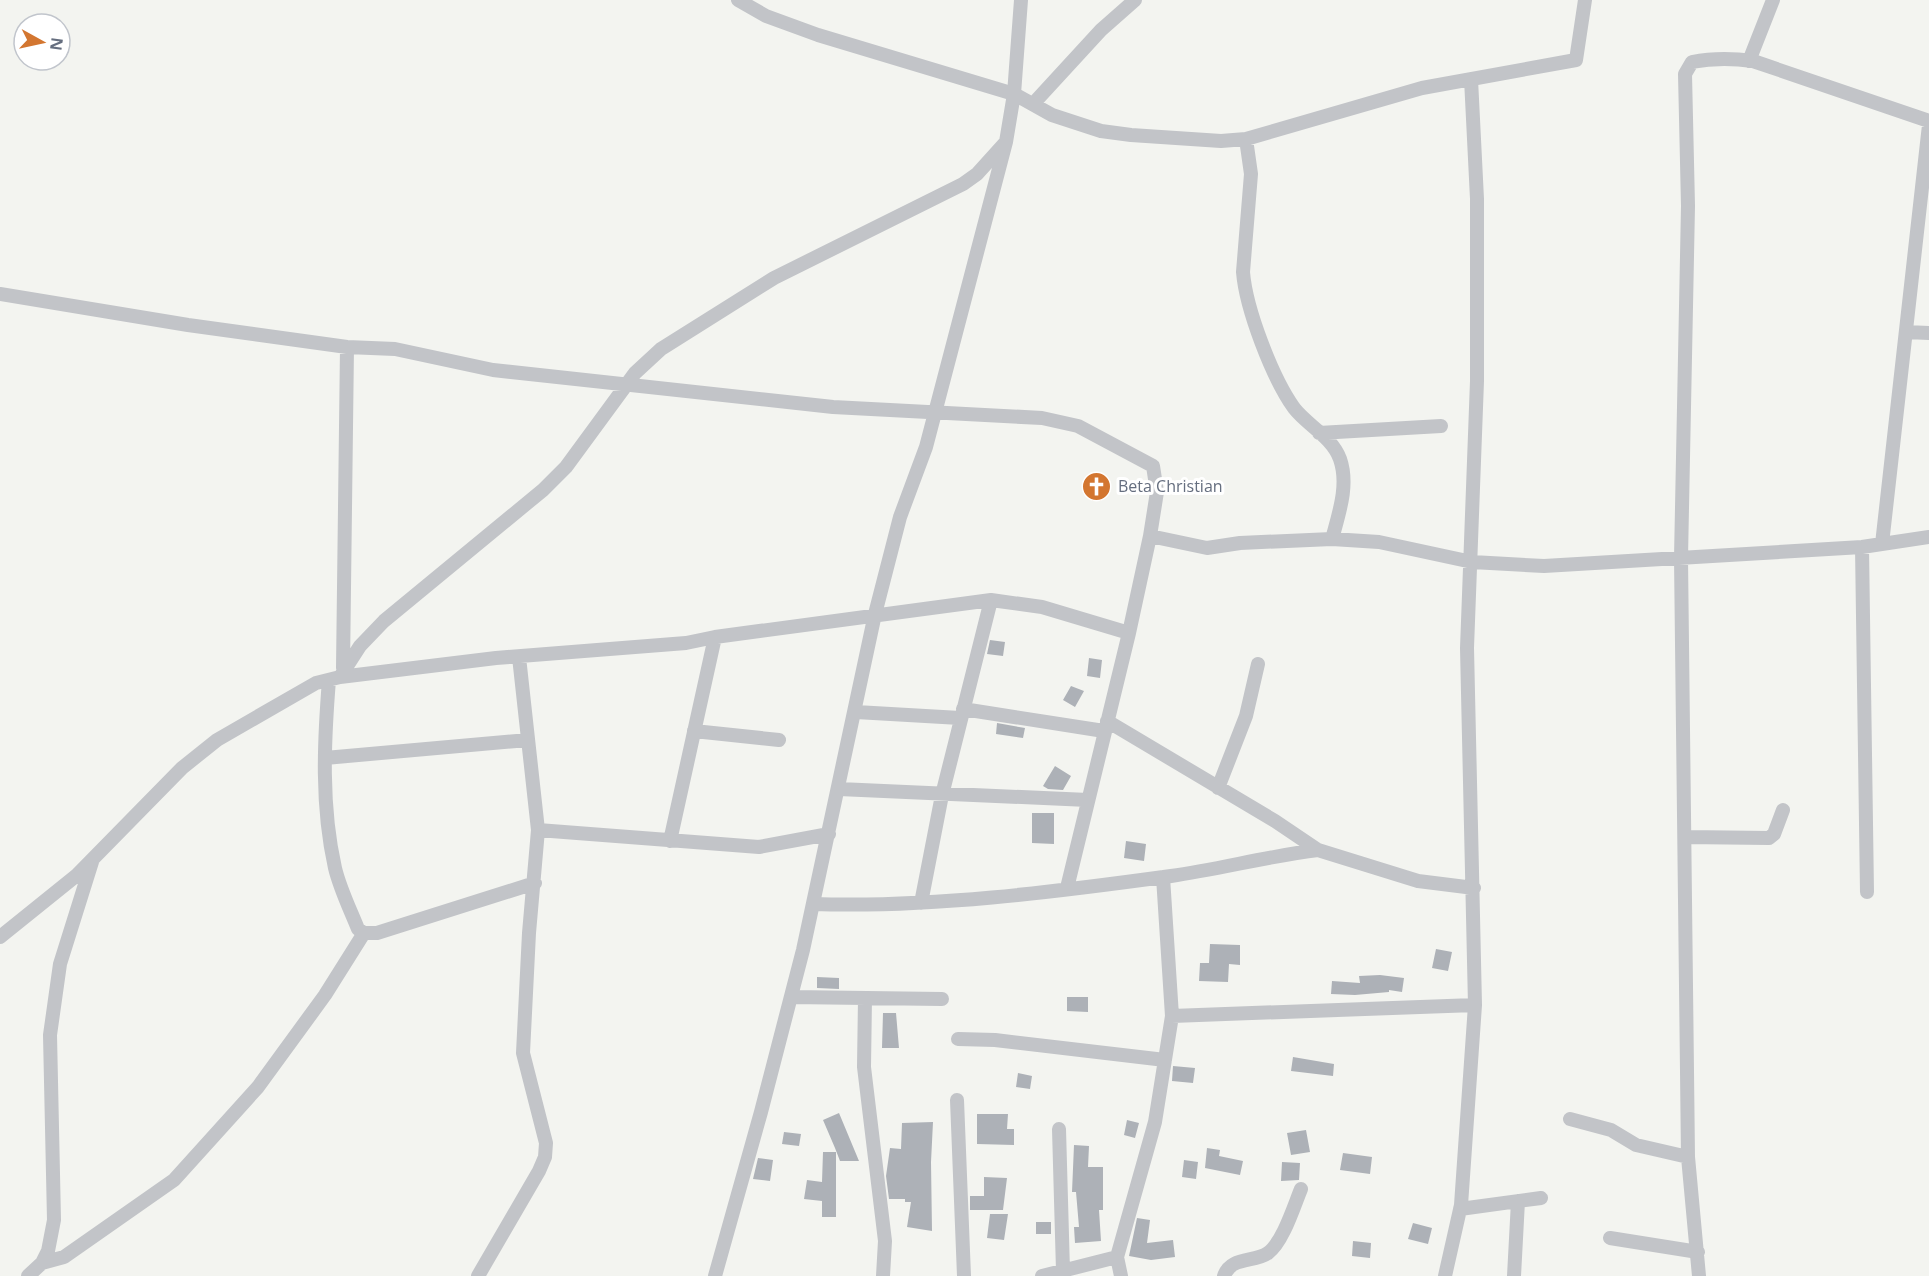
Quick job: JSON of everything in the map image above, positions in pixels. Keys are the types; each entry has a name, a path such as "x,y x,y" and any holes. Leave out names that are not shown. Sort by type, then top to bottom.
{"street":[{"path":"738,0 766,16 818,35 1014,94 1052,115 1111,132 1221,141 1246,139 1422,88 1576,60 1579,57 1585,0"},
{"path":"715,1276 791,996 856,712 875,614 900,518 926,447 1006,142 1014,94 1021,0"},
{"path":"1033,104 1101,30 1135,0"},
{"path":"1749,61 1773,0"},
{"path":"1699,1276 1688,1157 1684,837 1681,558 1688,206 1685,74 1692,62 1737,58 1929,121"},
{"path":"1445,1276 1460,1209 1475,1005 1467,648 1472,562 1477,200 1471,79"},
{"path":"1882,544 1929,125"},
{"path":"1246,139 1251,174 1243,272 1245,288 1276,376 1294,408 1334,447 1340,459 1344,481 1332,539"},
{"path":"337,675 384,621 543,490 566,467 626,385 661,349 774,278 963,184 977,174 1006,142"},
{"path":"0,294 188,325 346,346 395,350 494,370 833,407 1007,414 1042,418 1077,426 1150,463 1155,470 1157,492 1150,536 1129,633 1067,888"},
{"path":"1906,332 1929,333"},
{"path":"346,346 337,675 325,758 335,870 358,929 364,933 376,933 535,883"},
{"path":"1319,432 1441,426"},
{"path":"1150,536 1207,548 1240,543 1332,539 1379,542 1472,562 1544,566 1862,547 1929,537"},
{"path":"1862,547 1867,892"},
{"path":"0,937 77,875 182,768 217,740 303,690 337,675 686,643 875,614 991,600 1042,607 1129,633"},
{"path":"921,903 942,795 991,600"},
{"path":"670,841 715,637"},
{"path":"478,1276 545,1157 546,1143 523,1053 529,933 538,830 519,657"},
{"path":"1218,788 1246,716 1258,663"},
{"path":"856,712 962,713 1106,726 1218,788 1318,850 1418,881 1474,888"},
{"path":"694,731 779,740"},
{"path":"325,758 528,740"},
{"path":"838,789 1088,800"},
{"path":"1684,837 1769,838 1774,834 1783,810"},
{"path":"538,830 759,847 829,834"},
{"path":"813,904 874,906 1067,888 1163,877 1318,850"},
{"path":"28,1276 42,1263 48,1251 54,1220 50,1035 55,993 60,964 94,857"},
{"path":"1121,1276 1117,1257 1147,1157 1172,1016 1163,877"},
{"path":"42,1263 64,1257 174,1180 258,1087 325,995 364,933"},
{"path":"791,996 942,999"},
{"path":"865,998 864,1067 885,1241 883,1276"},
{"path":"1172,1016 1475,1005"},
{"path":"958,1039 995,1040 1166,1060"},
{"path":"957,1100 964,1276"},
{"path":"1570,1119 1611,1130 1636,1145 1688,1157"},
{"path":"1059,1130 1063,1271"},
{"path":"1224,1276 1226,1268 1268,1254 1277,1244 1301,1189"},
{"path":"1460,1209 1541,1198"},
{"path":"1514,1276 1518,1202"},
{"path":"1610,1238 1698,1252"},
{"path":"1042,1276 1117,1257"}],"building":[{"path":"990,640 1005,642 1003,656 987,654"},
{"path":"1089,658 1102,660 1100,678 1087,676"},
{"path":"1071,686 1084,691 1075,707 1063,700"},
{"path":"997,723 1025,728 1023,738 996,734"},
{"path":"1055,766 1071,776 1063,790 1048,789 1043,786"},
{"path":"1032,813 1054,813 1054,844 1032,843"},
{"path":"1126,841 1146,844 1144,861 1124,858"},
{"path":"1210,944 1240,945 1240,965 1229,964 1228,982 1199,981 1200,963 1209,963"},
{"path":"1436,949 1452,952 1448,971 1432,968"},
{"path":"1380,975 1404,978 1402,992 1389,990 1389,992 1355,995 1331,994 1332,981 1360,983 1359,976"},
{"path":"817,977 839,978 839,989 817,988"},
{"path":"1067,997 1088,997 1088,1012 1067,1011"},
{"path":"883,1013 896,1013 899,1048 882,1048"},
{"path":"1293,1057 1334,1064 1333,1076 1291,1071"},
{"path":"1173,1066 1195,1068 1193,1083 1172,1081"},
{"path":"1018,1073 1032,1076 1030,1089 1016,1087"},
{"path":"839,1113 859,1161 840,1161 823,1120"},
{"path":"977,1114 1008,1114 1007,1129 1014,1129 1014,1145 977,1144"},
{"path":"1127,1120 1139,1123 1135,1138 1124,1135"},
{"path":"933,1122 932,1231 907,1227 911,1202 905,1202 905,1199 889,1199 886,1176 890,1148 901,1149 902,1123"},
{"path":"1306,1130 1310,1152 1291,1155 1287,1133"},
{"path":"784,1132 801,1134 799,1146 782,1144"},
{"path":"1074,1145 1089,1146 1088,1167 1103,1167 1103,1210 1099,1210 1101,1241 1075,1243 1074,1227 1079,1227 1076,1192 1072,1192"},
{"path":"1207,1148 1220,1150 1219,1156 1243,1161 1240,1175 1205,1168"},
{"path":"823,1152 836,1152 836,1217 822,1217 822,1201 804,1199 807,1180 822,1182"},
{"path":"1343,1153 1372,1157 1370,1174 1340,1170"},
{"path":"758,1158 773,1160 770,1181 753,1179"},
{"path":"1184,1160 1198,1162 1196,1179 1182,1177"},
{"path":"1282,1162 1300,1163 1299,1180 1281,1181"},
{"path":"984,1177 1007,1178 1003,1210 970,1210 970,1196 984,1196"},
{"path":"990,1214 1008,1214 1004,1240 987,1238"},
{"path":"1137,1218 1150,1220 1147,1243 1173,1240 1175,1257 1151,1260 1129,1256"},
{"path":"1036,1222 1051,1222 1051,1234 1036,1234"},
{"path":"1413,1223 1432,1228 1428,1244 1408,1239"},
{"path":"1353,1241 1371,1243 1370,1258 1352,1256"}],"place":[{"name":"Beta Christian","path":"1097,486"}]}
